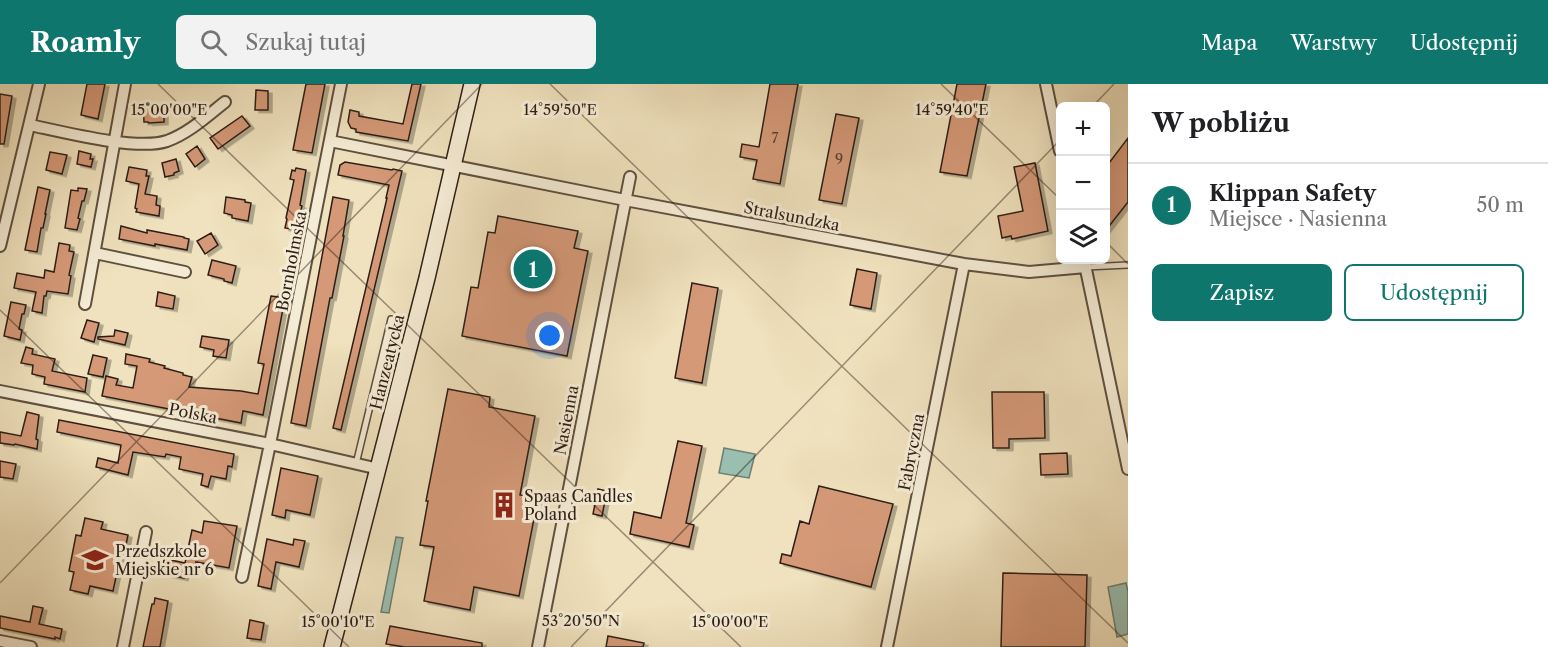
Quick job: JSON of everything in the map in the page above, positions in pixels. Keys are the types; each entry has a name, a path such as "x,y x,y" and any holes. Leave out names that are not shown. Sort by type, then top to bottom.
{"street":[{"path":"0,246 39,84"},
{"path":"85,304 125,84"},
{"name":"Bornholmska","path":"242,577 341,84"},
{"name":"Hanzeatycka","path":"332,647 424,289 472,84"},
{"path":"1046,84 1056,132"},
{"path":"30,125 115,142 152,144 165,142 188,131 225,102"},
{"name":"Stralsundzka","path":"330,141 964,264 1029,272 1079,264"},
{"name":"Nasienna","path":"538,647 630,177"},
{"path":"95,253 185,272"},
{"name":"Fabryczna","path":"887,647 964,264"},
{"path":"1085,264 1128,470"},
{"name":"Polska","path":"0,391 270,444 378,469"},
{"path":"123,647 146,532"},
{"path":"0,641 31,647"}],"lane":[{"name":"Stralsundzka","path":"1110,264 1128,264"},
{"path":"356,464 391,319"}],"shaded area":[{"path":"724,448 755,454 749,478 719,473"},
{"path":"396,537 403,538 389,613 381,612"},
{"path":"1126,583 1128,634 1117,637 1108,587"}],"building":[{"path":"87,84 105,84 98,119 81,115"},
{"path":"306,84 325,84 312,153 293,150"},
{"path":"412,84 421,84 408,141 356,132 356,129 351,128 348,122 350,110 359,112 359,116 403,124"},
{"path":"770,84 798,84 780,184 753,179 757,160 740,157 742,144 759,147"},
{"path":"957,84 986,84 967,176 940,172"},
{"path":"256,90 268,91 268,110 255,110"},
{"path":"0,94 12,96 4,144 0,144"},
{"path":"143,104 151,104 152,111 164,110 164,122 144,122"},
{"path":"836,114 859,118 842,204 819,200"},
{"path":"242,116 250,126 218,149 210,138"},
{"path":"1128,138 1128,202 1110,225 1110,210 1110,162"},
{"path":"197,146 205,159 195,167 186,154"},
{"path":"79,151 91,154 90,159 93,159 91,167 77,164"},
{"path":"50,152 67,155 62,174 46,170"},
{"path":"176,159 179,171 165,177 162,163"},
{"path":"345,162 402,171 341,430 333,428 389,185 338,175 340,165"},
{"path":"1035,163 1048,231 1012,239 1011,236 1002,238 998,216 1023,211 1014,167"},
{"path":"129,167 147,170 146,176 149,176 145,194 157,196 156,205 160,206 159,216 136,212 139,184 126,181"},
{"path":"296,168 306,170 300,205 302,206 296,230 285,228 294,180 290,179 292,170 295,171"},
{"path":"38,187 50,190 37,252 25,250"},
{"path":"78,188 87,189 84,201 82,201 77,230 65,228 71,190 78,191"},
{"path":"226,197 251,203 248,221 232,218 232,215 224,213"},
{"path":"333,197 349,200 344,236 306,426 291,423"},
{"path":"498,216 578,231 574,248 588,251 567,356 462,336 471,287 478,288 488,232 495,233"},
{"path":"121,226 147,233 147,230 184,237 189,239 187,250 119,239"},
{"path":"211,233 218,245 205,254 197,241"},
{"path":"59,243 70,245 69,251 74,252 68,294 47,291 44,296 42,313 32,311 36,292 14,288 17,273 44,278 45,270 54,272"},
{"path":"212,260 236,266 232,283 208,275"},
{"path":"857,269 877,273 871,309 850,305"},
{"path":"692,283 718,288 702,383 675,378"},
{"path":"158,292 175,296 173,309 156,306"},
{"path":"271,296 285,298 263,415 243,411 241,423 102,396 106,376 118,379 116,385 133,388 137,366 125,364 126,354 150,359 149,362 192,377 189,387 258,394 264,364 258,363"},
{"path":"11,302 26,305 19,329 22,330 20,340 4,336"},
{"path":"87,320 99,323 94,342 81,338"},
{"path":"115,330 128,333 125,345 98,339 98,337 114,336"},
{"path":"202,336 229,340 226,358 213,356 214,350 200,347"},
{"path":"26,347 33,349 32,354 55,359 52,371 87,378 85,392 44,384 45,377 32,374 33,365 21,363"},
{"path":"93,355 107,358 103,377 88,374"},
{"name":"Spaas Candles Poland","path":"448,389 490,397 489,407 535,416 520,495 538,498 519,596 474,587 470,610 424,601 434,547 420,545 428,501 426,501"},
{"path":"992,392 1044,392 1045,438 1009,439 1009,448 993,448"},
{"path":"27,412 39,415 37,449 0,443 0,432 21,436"},
{"path":"59,420 234,454 232,467 228,466 226,479 211,476 208,487 201,485 203,474 179,469 181,457 166,454 165,457 133,452 128,475 96,467 98,458 118,463 121,445 57,432"},
{"path":"678,441 702,446 686,523 694,525 689,547 630,534 634,512 661,518"},
{"path":"1067,453 1068,474 1041,475 1040,454"},
{"path":"0,461 16,464 13,479 0,477"},
{"path":"281,468 318,476 310,515 286,510 285,518 272,515"},
{"path":"819,486 893,504 871,587 780,563 782,554 791,556 800,521 809,524"},
{"path":"598,489 607,491 602,516 593,514"},
{"name":"Przedszkole Miejskie nr 6","path":"85,518 103,522 101,529 128,535 125,550 122,549 113,591 90,586 88,594 70,590 74,572 69,571 76,535 81,536"},
{"path":"204,521 237,526 229,568 196,562 196,566 187,565 184,578 161,573 166,552 171,560 185,563 192,530 202,533"},
{"path":"267,539 293,545 294,539 305,541 299,567 276,562 271,589 258,586"},
{"path":"1003,573 1087,575 1085,647 1001,647"},
{"path":"155,598 168,601 160,647 143,647 152,604"},
{"path":"33,606 43,608 39,624 62,629 60,639 0,628 0,616 30,622"},
{"path":"250,620 264,623 261,640 247,638"},
{"path":"390,626 482,643 482,647 405,647 386,644"},
{"path":"608,636 644,643 643,647 606,647"}],"place":[{"name":"Klippan Safety","path":"533,269"},
{"name":"Spaas Candles Poland","path":"504,505"},
{"name":"Przedszkole Miejskie nr 6","path":"95,560"}]}
